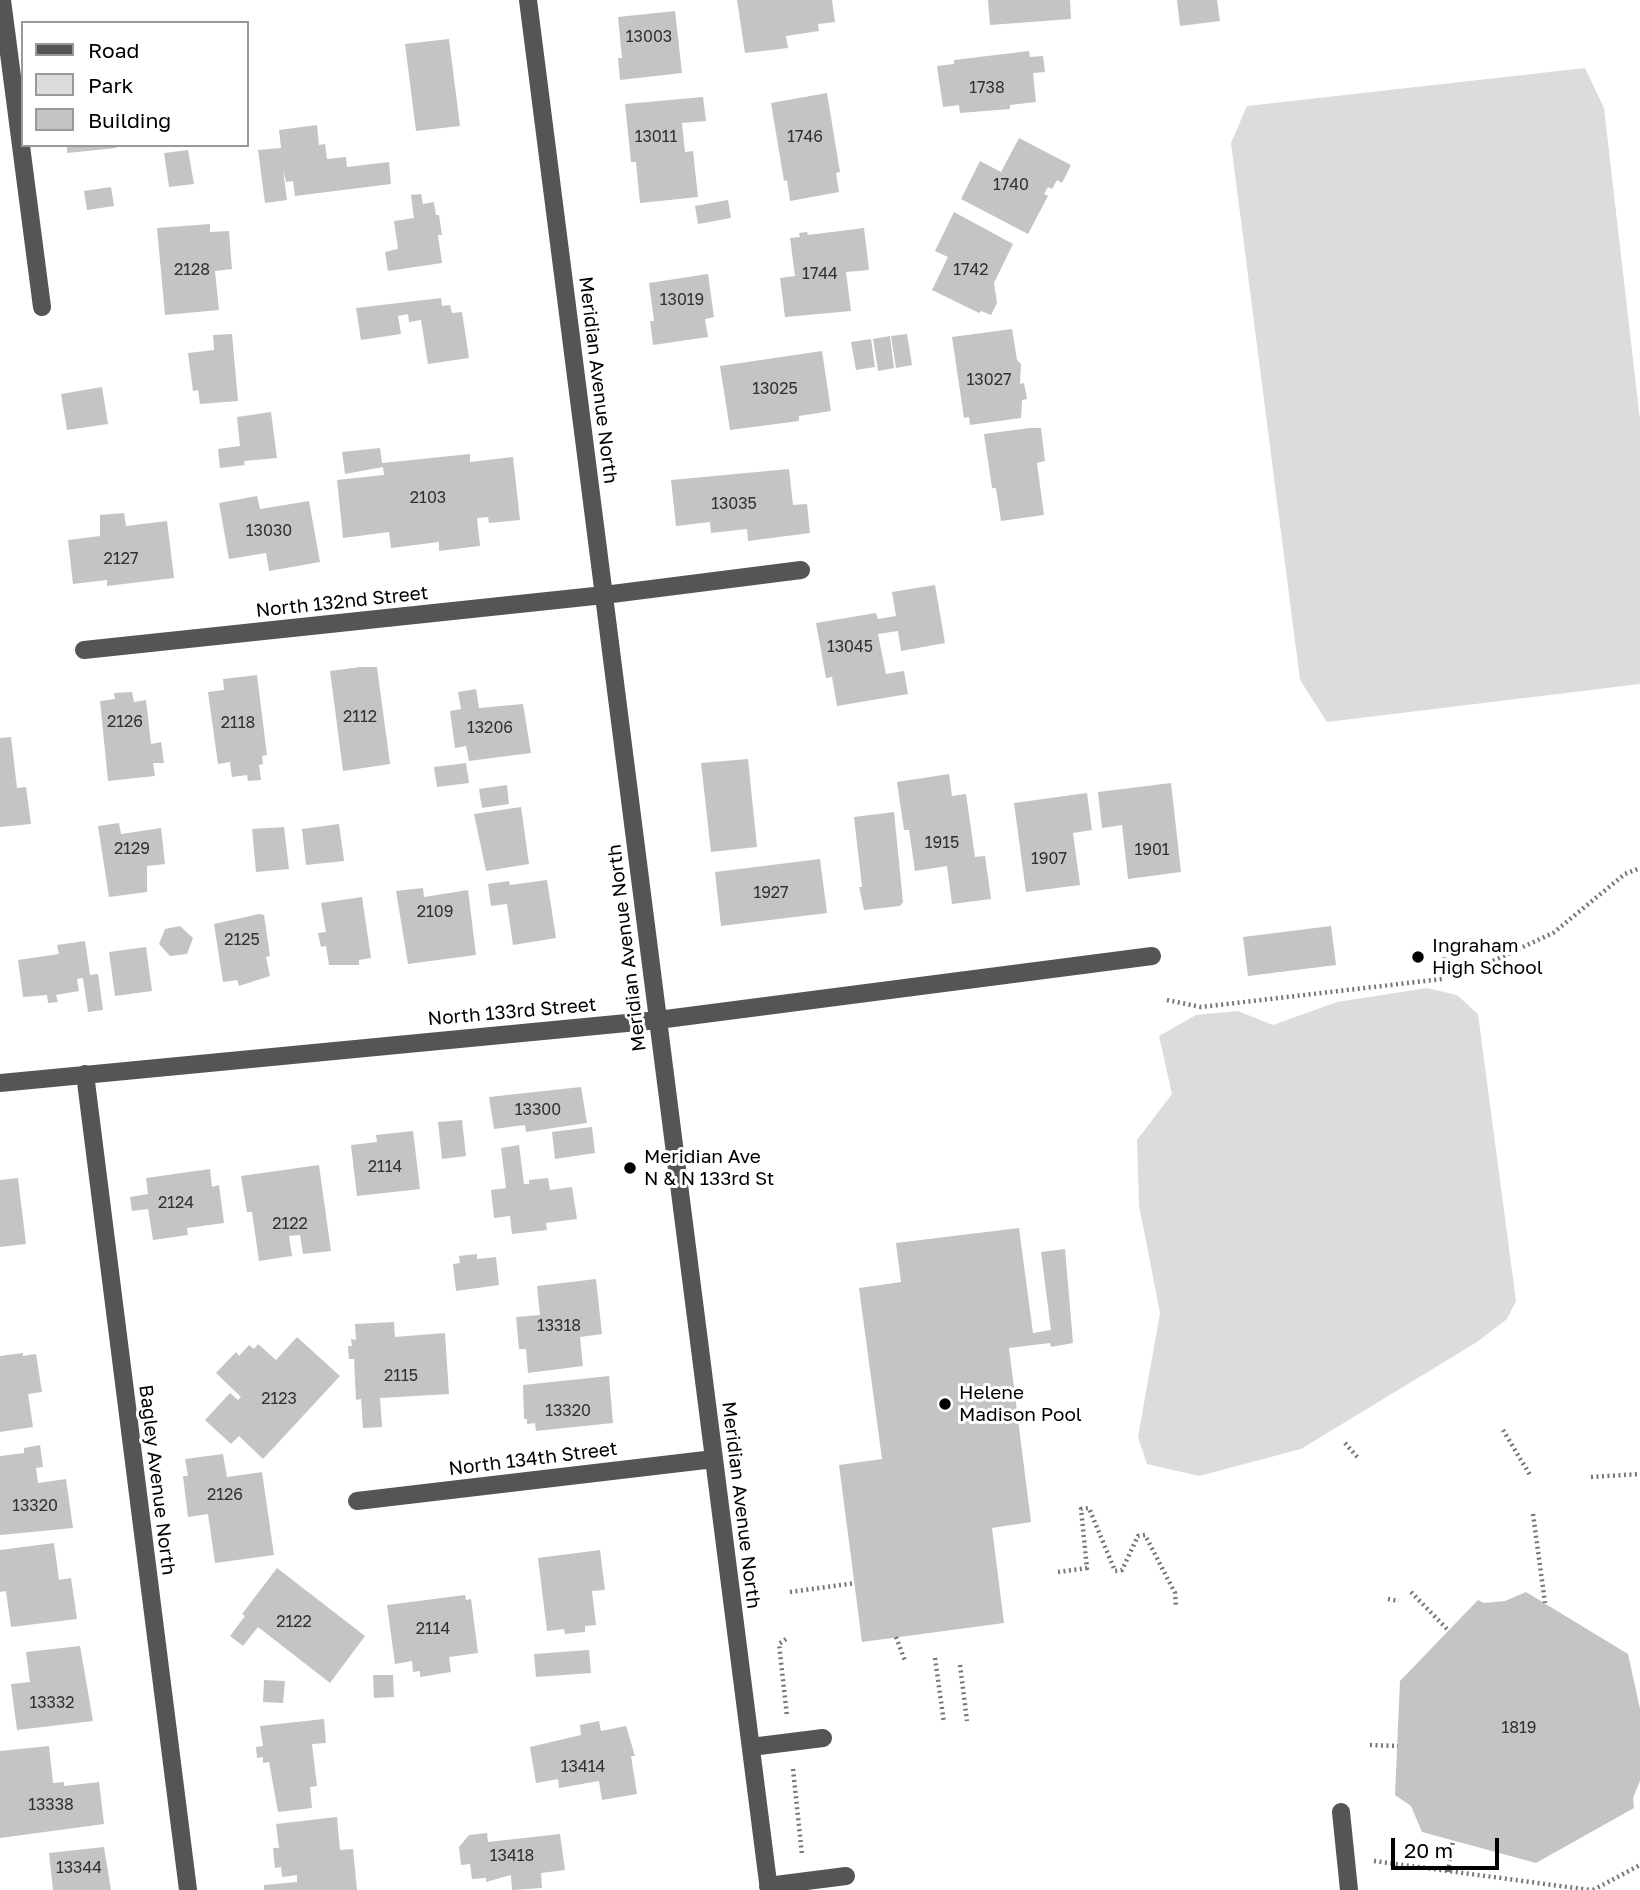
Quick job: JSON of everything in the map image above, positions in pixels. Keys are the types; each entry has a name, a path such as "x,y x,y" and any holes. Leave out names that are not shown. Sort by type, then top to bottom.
{"street":[{"path":"2,0 21,146"},
{"name":"Meridian Avenue North","path":"528,0 768,1888"},
{"path":"21,147 42,307"},
{"name":"North 132nd Street","path":"84,650 604,595 801,570"},
{"name":"North 133rd Street","path":"0,1083 658,1020 1152,956"},
{"name":"Bagley Avenue North","path":"85,1074 188,1890"},
{"name":"North 134th Street","path":"357,1501 715,1459"},
{"path":"751,1747 823,1738"},
{"path":"1341,1812 1349,1890"},
{"path":"768,1888 846,1876"}],"path":[{"path":"1493,961 1553,933 1625,874 1640,868"},
{"path":"1167,1000 1201,1007 1442,979 1445,954"},
{"path":"1503,1430 1530,1475"},
{"path":"1345,1443 1359,1459"},
{"path":"1591,1477 1640,1474"},
{"path":"1058,1572 1087,1568 1081,1509 1089,1508 1115,1571 1122,1570 1138,1536 1145,1535 1175,1593 1176,1606"},
{"path":"1534,1514 1545,1603"},
{"path":"790,1592 855,1583"},
{"path":"1411,1592 1448,1630"},
{"path":"1388,1600 1399,1601"},
{"path":"896,1637 905,1661"},
{"path":"786,1639 779,1644 787,1717"},
{"path":"935,1658 944,1723"},
{"path":"960,1665 967,1721"},
{"path":"1370,1745 1398,1746"},
{"path":"792,1760 804,1866"},
{"path":"1448,1871 1453,1840"},
{"path":"1374,1861 1591,1890 1640,1865"}],"green space":[{"path":"1585,68 1604,108 1640,420 1640,684 1327,722 1300,680 1231,143 1247,106"},
{"path":"1427,988 1457,995 1478,1014 1516,1301 1507,1319 1477,1342 1301,1449 1199,1476 1147,1464 1138,1437 1160,1313 1139,1205 1137,1140 1172,1094 1159,1036 1196,1015 1238,1011 1273,1025 1337,1002"}],"building":[{"path":"737,0 832,0 835,22 818,24 819,31 786,36 788,48 745,53"},
{"path":"988,0 1070,0 1071,19 990,25"},
{"path":"1177,0 1217,0 1220,21 1180,26"},
{"path":"675,11 682,73 620,80 618,58 622,58 618,17"},
{"path":"449,39 460,126 416,131 405,44"},
{"path":"1029,51 1030,57 1043,56 1045,72 1033,73 1036,102 1010,105 1010,109 960,113 959,105 943,107 937,66 954,64 954,60"},
{"path":"827,93 840,172 836,173 839,192 790,201 771,103"},
{"path":"703,97 706,121 682,123 685,152 693,151 698,197 640,203 636,162 631,162 625,104"},
{"path":"317,125 319,145 325,144 327,159 346,157 347,167 389,162 391,184 295,196 293,181 286,182 283,169 287,200 265,203 258,150 281,148 279,130"},
{"path":"1019,138 1071,165 1062,183 1057,180 1052,189 1048,187 1044,194 1048,196 1028,234 961,199 980,161 1001,172"},
{"path":"67,147 116,148 67,153"},
{"path":"188,150 194,184 169,187 164,153"},
{"path":"111,187 114,206 87,210 84,191"},
{"path":"421,194 423,204 434,202 436,215 439,215 442,235 438,235 442,263 388,271 385,252 398,249 394,221 414,218 411,195"},
{"path":"728,200 731,218 698,224 695,206"},
{"path":"954,212 1013,244 994,283 997,303 991,315 981,311 979,313 932,290 948,257 935,251"},
{"path":"210,224 210,232 229,231 232,269 215,271 219,310 165,315 157,228"},
{"path":"864,228 869,270 846,272 851,311 785,317 780,278 795,276 790,238 800,237 799,233 807,232 808,235"},
{"path":"708,274 714,317 705,319 708,337 653,345 650,321 654,321 649,283"},
{"path":"441,298 442,306 450,305 452,313 462,312 469,358 428,364 421,320 409,322 408,314 398,316 401,334 361,340 356,308"},
{"path":"1012,329 1017,360 1021,364 1020,384 1024,383 1027,399 1022,400 1021,418 970,425 969,417 964,418 952,337"},
{"path":"232,334 238,401 200,404 198,390 193,391 188,353 214,350 213,335"},
{"path":"907,334 912,365 896,368 891,336"},
{"path":"890,336 894,368 878,371 873,339"},
{"path":"871,339 875,367 856,370 851,342"},
{"path":"822,351 831,411 799,416 799,421 730,430 720,366"},
{"path":"102,387 108,424 67,430 61,394"},
{"path":"271,412 277,458 244,461 245,465 220,468 218,449 240,446 237,417"},
{"path":"1041,428 1045,461 1037,463 1044,515 1001,521 996,488 992,488 984,434"},
{"path":"380,448 382,463 470,454 470,462 513,457 520,520 489,523 488,517 477,518 480,546 439,551 439,542 391,548 389,532 343,538 337,480 384,475 383,467 345,474 342,452"},
{"path":"789,469 793,505 807,504 810,533 748,541 747,529 711,533 710,522 676,526 671,480"},
{"path":"257,496 260,509 309,501 320,562 269,571 266,553 229,559 219,503"},
{"path":"124,513 126,526 167,521 174,578 107,586 107,580 73,584 68,540 100,536 100,515"},
{"path":"935,585 945,643 901,651 898,631 878,634 886,674 904,671 908,694 837,706 832,677 826,678 816,623 876,613 878,619 896,616 892,592"},
{"path":"377,667 390,764 343,771 330,671"},
{"path":"257,675 267,755 262,756 263,764 259,765 261,780 248,781 247,775 232,777 230,762 218,764 208,692 224,690 223,679"},
{"path":"476,689 479,708 523,704 531,753 469,761 466,746 455,748 450,711 461,709 458,692"},
{"path":"132,692 134,702 146,700 151,744 161,742 164,763 153,763 155,776 108,781 100,701 115,699 114,693"},
{"path":"11,737 17,788 26,787 31,824 0,827 0,738"},
{"path":"748,759 757,847 711,852 701,763"},
{"path":"466,763 469,783 437,787 434,767"},
{"path":"949,774 952,796 966,794 975,857 985,856 991,899 952,904 947,866 915,871 909,830 904,830 897,782"},
{"path":"1171,783 1181,872 1128,879 1122,825 1102,828 1098,792"},
{"path":"507,785 509,804 482,808 479,789"},
{"path":"1087,793 1092,830 1073,833 1080,885 1026,892 1014,803"},
{"path":"521,807 529,864 486,871 474,814"},
{"path":"894,812 903,902 900,906 864,910 859,887 862,887 854,817"},
{"path":"119,823 121,834 161,828 165,864 147,866 147,892 109,897 98,826"},
{"path":"339,824 344,861 306,865 302,829"},
{"path":"284,827 289,869 256,872 252,829"},
{"path":"820,859 827,913 721,926 715,872"},
{"path":"547,880 556,938 513,945 507,904 491,906 488,884 509,881 510,885"},
{"path":"423,888 424,897 468,890 476,955 408,964 396,891"},
{"path":"362,897 371,958 359,960 359,965 329,965 326,946 321,947 318,933 326,932 321,903"},
{"path":"264,915 270,956 266,957 270,976 239,986 237,980 223,982 214,924"},
{"path":"180,926 193,938 187,954 170,956 159,944 165,929"},
{"path":"1331,926 1336,965 1248,976 1243,937"},
{"path":"85,941 90,975 98,974 103,1010 88,1012 83,978 77,979 79,991 56,995 58,1002 48,1003 47,995 23,997 18,960 59,954 57,945"},
{"path":"146,947 152,991 115,996 109,952"},
{"path":"581,1087 587,1123 526,1132 525,1125 494,1129 489,1097"},
{"path":"462,1120 466,1156 442,1159 438,1122"},
{"path":"592,1127 595,1153 555,1159 552,1132"},
{"path":"413,1131 420,1189 357,1196 351,1145 377,1142 376,1135"},
{"path":"519,1145 524,1184 529,1184 529,1180 548,1178 550,1190 572,1187 577,1219 546,1223 547,1230 512,1234 510,1216 494,1218 491,1190 506,1188 501,1148"},
{"path":"319,1165 331,1251 303,1254 300,1235 289,1236 292,1256 259,1261 252,1212 247,1212 241,1176"},
{"path":"210,1169 212,1187 219,1185 224,1223 187,1228 188,1235 153,1240 148,1209 132,1211 130,1197 148,1194 146,1178"},
{"path":"18,1178 26,1244 0,1247 0,1180"},
{"name":"Helene Madison Pool","path":"1019,1228 1033,1333 1051,1330 1041,1252 1065,1249 1073,1343 1051,1347 1050,1343 1009,1348 1031,1522 992,1528 1004,1623 862,1642 839,1465 882,1459 859,1288 901,1282 896,1243"},
{"path":"477,1254 477,1259 496,1257 499,1285 456,1291 453,1264 460,1263 459,1256"},
{"path":"596,1279 602,1334 580,1337 583,1366 528,1373 526,1349 519,1349 516,1317 540,1315 537,1286"},
{"path":"394,1322 395,1337 445,1333 449,1394 380,1398 382,1427 363,1428 361,1399 356,1400 354,1359 349,1359 348,1346 352,1346 351,1339 356,1340 355,1324"},
{"path":"297,1337 340,1376 263,1459 239,1436 231,1444 205,1420 230,1393 238,1400 241,1397 216,1373 236,1352 239,1356 249,1345 254,1349 258,1344 276,1360"},
{"path":"23,1353 23,1356 36,1354 42,1392 28,1394 33,1427 0,1432 0,1356"},
{"path":"609,1376 613,1423 536,1431 535,1423 527,1424 527,1419 524,1419 523,1385"},
{"path":"40,1445 43,1467 36,1468 38,1483 66,1479 73,1528 0,1535 0,1456 24,1453 24,1448"},
{"path":"223,1454 227,1477 262,1472 274,1555 215,1563 208,1514 188,1517 183,1476 188,1476 185,1459"},
{"path":"54,1543 59,1580 71,1578 77,1619 11,1627 6,1591 0,1592 0,1550"},
{"path":"600,1550 605,1590 592,1591 596,1625 585,1626 585,1632 565,1634 564,1629 547,1631 538,1558"},
{"path":"277,1568 365,1636 330,1683 258,1627 243,1646 230,1636 245,1616 242,1614"},
{"path":"1526,1592 1628,1654 1640,1709 1640,1781 1633,1798 1634,1808 1536,1863 1422,1832 1411,1806 1395,1795 1400,1681 1478,1600 1484,1603 1505,1601"},
{"path":"465,1595 466,1600 471,1599 478,1653 449,1657 451,1672 420,1677 420,1671 413,1672 412,1661 395,1664 387,1605"},
{"path":"80,1646 93,1721 17,1730 11,1684 30,1682 26,1652"},
{"path":"589,1650 591,1673 536,1677 534,1654"},
{"path":"373,1675 393,1675 394,1697 374,1698"},
{"path":"264,1680 285,1681 283,1703 263,1702"},
{"path":"324,1719 326,1743 312,1744 317,1786 310,1787 312,1808 278,1812 269,1762 263,1763 263,1757 257,1758 256,1747 263,1746 260,1726"},
{"path":"599,1721 601,1731 626,1726 635,1756 631,1756 637,1794 602,1800 599,1781 559,1788 558,1779 536,1783 530,1747 581,1735 580,1725"},
{"path":"49,1746 53,1783 64,1782 64,1786 99,1782 104,1824 0,1838 0,1751"},
{"path":"337,1817 340,1850 353,1849 357,1890 264,1890 264,1885 297,1882 297,1875 282,1877 281,1867 275,1868 273,1848 279,1848 276,1824"},
{"path":"487,1833 488,1842 560,1834 565,1870 541,1873 542,1888 512,1890 511,1875 486,1882 486,1878 472,1879 470,1864 461,1865 459,1847 469,1835"},
{"path":"104,1847 111,1890 53,1890 49,1853"}],"place":[{"name":"Ingraham High School","path":"1418,957"},
{"name":"Meridian Ave N & N 133rd St","path":"630,1168"},
{"name":"Helene Madison Pool","path":"945,1404"}]}
